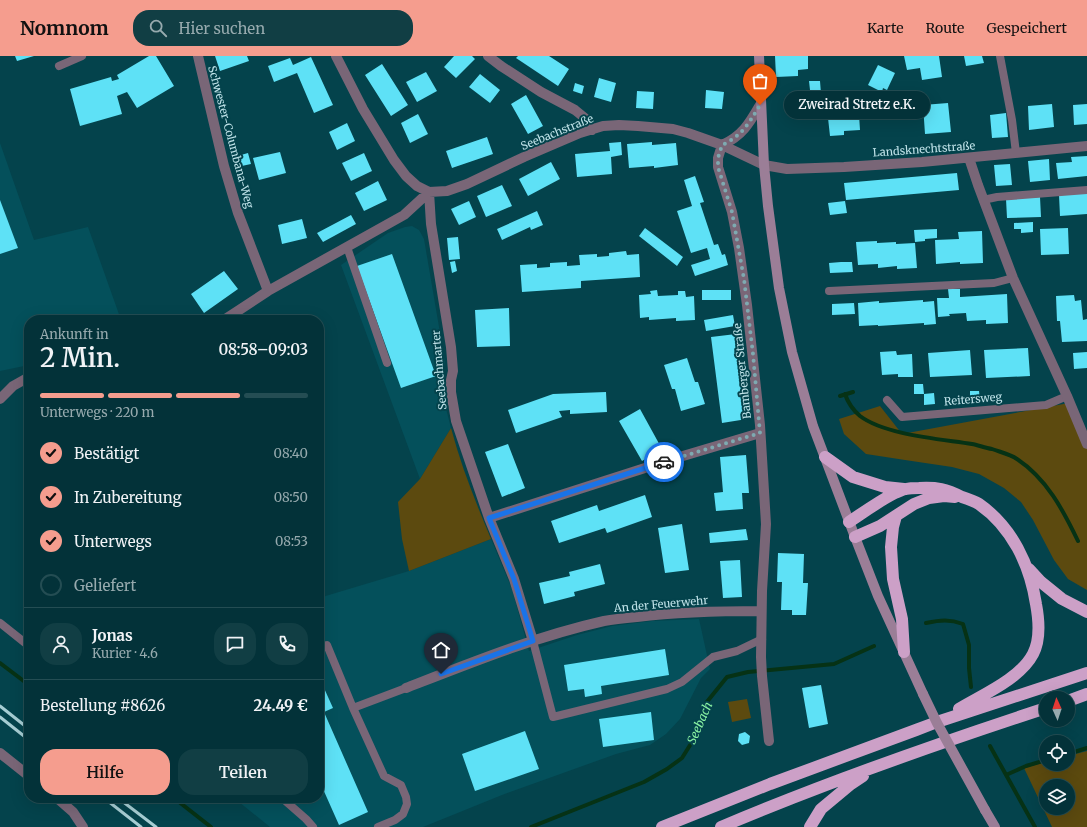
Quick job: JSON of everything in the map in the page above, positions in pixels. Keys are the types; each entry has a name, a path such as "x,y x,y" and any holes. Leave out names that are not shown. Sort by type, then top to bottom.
{"highway":[{"path":"825,457 853,477 885,487 906,489 937,488 949,491 978,504 992,515 1002,526 1018,548 1028,569 1034,588 1039,625 1037,641 1033,654 1024,667 1013,677 937,722"},
{"path":"849,522 871,507 906,489"},
{"path":"854,537 880,526 914,504 928,498 944,496 964,498"},
{"path":"896,516 890,546 893,579 902,619 904,652"},
{"path":"1028,569 1062,599 1087,612"},
{"path":"662,827 770,784 937,722 1087,673"},
{"path":"1075,698 1087,694"},
{"path":"721,827 774,804 881,764 1039,710"},
{"path":"810,827 821,809 851,784 881,764"}],"main road":[{"path":"759,56 760,105 764,165 779,288 792,352 808,410 854,537 878,596 943,734 995,827"}],"street":[{"name":"Schwester-Columbana-Weg","path":"198,56 224,166 238,213 268,291"},
{"path":"232,315 268,291 404,215 429,192 417,186 406,176 394,160 363,109 336,56"},
{"path":"488,56 541,92 575,110 586,120 592,130"},
{"path":"722,145 732,140 742,132 751,121 760,105"},
{"name":"Seebachstraße","path":"429,192 447,191 467,184 556,143 603,126 619,125 673,129 722,145 764,165"},
{"name":"Bamberger Straße","path":"722,145 718,158 718,167 732,212 744,279 760,433 766,524 762,611 762,676 769,741"},
{"name":"Landsknechtstraße","path":"764,165 787,169 823,168 969,158 1087,146"},
{"path":"969,158 983,200 1013,278 1067,396 1087,444"},
{"name":"Seebachmarter","path":"429,192 431,224 451,347 452,371 450,380 456,421 489,518 514,579 533,641"},
{"path":"0,399 13,386 24,380"},
{"path":"489,518 679,457 760,433"},
{"name":"An der Feuerwehr","path":"406,688 455,668 533,641 605,621 662,614 762,611"},
{"path":"0,754 24,772"},
{"path":"62,803 73,812 83,827"}],"lane":[{"path":"59,66 82,56"},
{"path":"1000,56 1012,120 1016,153"},
{"path":"983,200 1087,190"},
{"path":"347,247 387,363"},
{"path":"829,291 994,283 1013,278"},
{"name":"Reitersweg","path":"887,400 902,417 1046,405 1067,396"},
{"path":"0,623 24,642"},
{"path":"533,641 553,716 667,689 682,682 713,657 737,651 762,639"},
{"path":"324,646 327,644 353,708 384,776 402,785 406,797 408,804 403,814 395,820 378,827"},
{"path":"353,708 406,688"},
{"path":"288,803 313,827"}],"shaded area":[{"path":"0,143 34,240 88,227 119,315 24,315 24,366 0,371"},
{"path":"412,226 419,230 424,239 445,362 441,389 451,428 420,479 341,265 388,233"},
{"path":"1069,403 1087,448 1087,590 1068,579 1054,560 1033,520 1021,502 1004,488 979,474 952,467 866,454 844,434 839,419 880,406 902,434"},
{"path":"451,428 474,498 491,539 409,571 402,539 398,502 420,479"},
{"path":"491,539 512,589 529,651 577,635 612,626 652,621 699,619 710,669 701,678 680,719 666,734 650,745 616,754 502,795 423,827 270,827 240,803 324,803 324,596 409,571"},
{"path":"747,699 751,718 732,722 728,702"},
{"path":"1087,751 1087,827 1052,827 1046,815 1075,815 1075,779 1039,779 1039,800 1024,768 1039,764 1039,771 1075,771 1075,754"}],"building":[{"path":"15,56 34,56 17,61"},
{"path":"149,56 156,56 174,86 137,108 127,92 117,96 122,114 80,126 70,89 111,77 112,81 119,79 117,75"},
{"path":"215,56 247,56 249,61 220,71"},
{"path":"454,56 472,56 475,59 456,78 444,67"},
{"path":"518,56 549,56 569,69 558,86 516,58"},
{"path":"775,56 808,56 808,69 798,70 798,76 776,77"},
{"path":"904,56 939,56 942,77 922,80 920,68 907,70"},
{"path":"964,56 982,56 984,63 966,66"},
{"path":"311,57 333,105 314,113 297,73 274,82 268,66 290,58 293,65"},
{"path":"382,64 408,105 391,116 365,75"},
{"path":"878,65 895,73 887,90 883,88 882,92 868,85"},
{"path":"426,72 437,91 417,102 406,82"},
{"path":"480,74 500,90 490,103 469,87"},
{"path":"599,78 616,83 611,102 594,97"},
{"path":"809,81 820,81 822,106 797,108 796,91 810,90"},
{"path":"575,83 584,86 582,94 573,91"},
{"path":"706,90 724,92 722,109 705,108"},
{"path":"637,91 654,92 653,109 636,108"},
{"path":"526,95 543,126 528,134 511,104"},
{"path":"948,103 951,132 925,134 923,105"},
{"path":"1052,104 1054,127 1029,130 1028,106"},
{"path":"1087,104 1087,124 1074,125 1073,105"},
{"path":"1006,113 1008,137 992,138 990,115"},
{"path":"418,114 428,134 410,143 401,123"},
{"path":"859,115 860,130 844,131 844,135 830,136 828,118"},
{"path":"347,123 355,141 337,150 329,132"},
{"path":"487,137 493,154 452,168 446,151"},
{"path":"621,142 622,155 611,157 612,174 577,177 575,154 610,151 609,143"},
{"path":"652,142 652,145 676,143 678,165 654,168 654,166 629,168 627,144"},
{"path":"280,152 286,173 259,180 253,158"},
{"path":"248,153 251,164 237,167 234,157"},
{"path":"364,153 372,171 351,181 342,163"},
{"path":"1087,156 1087,176 1058,179 1056,163 1072,162 1071,157"},
{"path":"1049,159 1050,180 1030,182 1028,161"},
{"path":"551,162 560,179 528,196 519,179"},
{"path":"1010,164 1012,185 996,186 994,165"},
{"path":"957,173 959,190 846,200 844,183"},
{"path":"695,176 704,202 700,203 714,245 718,244 722,255 725,254 728,265 695,276 691,265 710,259 707,248 691,253 677,211 692,206 684,180"},
{"path":"378,181 387,200 364,211 355,193"},
{"path":"502,185 512,206 486,217 477,196"},
{"path":"1087,193 1087,214 1060,216 1059,195"},
{"path":"1040,197 1041,217 1007,218 1006,199"},
{"path":"0,200 18,248 0,254"},
{"path":"469,201 476,217 459,225 451,209"},
{"path":"845,201 847,213 830,215 828,203"},
{"path":"537,211 543,225 531,230 530,227 502,240 497,229"},
{"path":"351,215 356,224 323,242 317,233"},
{"path":"302,219 307,238 282,244 278,225"},
{"path":"1033,222 1033,232 1021,233 1021,229 1014,229 1014,223"},
{"path":"645,228 683,257 677,266 639,236"},
{"path":"1068,228 1069,254 1041,255 1040,229"},
{"path":"937,229 937,238 915,242 914,230"},
{"path":"982,231 983,263 960,264 960,262 936,264 935,240 959,239 958,232"},
{"path":"458,237 460,259 449,260 447,238"},
{"path":"877,241 877,243 896,242 896,244 915,243 917,268 897,269 897,266 878,268 878,264 858,265 856,242"},
{"path":"626,251 627,255 639,254 640,277 581,281 581,288 522,292 520,265 537,264 537,268 550,267 550,263 567,262 567,266 580,265 579,255 597,254 597,257 609,256 609,253"},
{"path":"392,254 436,376 401,388 357,266"},
{"path":"455,261 457,271 452,273 450,262"},
{"path":"852,262 853,272 830,273 829,263"},
{"path":"224,271 238,289 204,313 191,294"},
{"path":"948,289 960,289 960,297 1007,294 1008,323 986,324 986,320 967,321 966,313 949,314 950,316 938,317 937,298 949,298"},
{"path":"657,290 658,296 678,295 678,291 685,291 686,297 694,296 695,320 676,321 676,318 649,320 649,317 640,318 639,295 651,294 650,291"},
{"path":"702,290 731,290 731,300 702,300"},
{"path":"1074,295 1075,301 1081,300 1083,320 1087,319 1087,341 1062,342 1060,321 1057,321 1056,296"},
{"path":"923,300 923,302 934,301 936,324 924,325 924,323 859,326 858,303"},
{"path":"854,303 855,314 832,315 832,304"},
{"path":"509,308 510,346 477,347 475,310"},
{"path":"733,315 735,326 706,331 704,320"},
{"path":"736,334 747,419 722,423 711,337"},
{"path":"1028,348 1030,376 986,378 984,350"},
{"path":"970,350 972,375 930,377 928,353"},
{"path":"896,351 897,355 912,354 913,377 898,377 898,374 882,375 880,352"},
{"path":"1087,352 1087,368 1074,369 1073,353"},
{"path":"687,358 695,382 698,382 705,404 681,411 675,389 672,389 664,365"},
{"path":"914,384 923,384 924,394 914,394"},
{"path":"970,391 979,391 980,401 970,402"},
{"path":"606,392 607,412 570,414 570,410 559,411 562,417 516,433 508,410 553,394"},
{"path":"934,393 935,404 924,405 924,394"},
{"path":"640,409 662,449 642,461 619,421"},
{"path":"508,444 525,488 502,497 485,452"},
{"path":"746,455 749,493 742,493 743,509 716,511 714,493 723,492 720,457"},
{"path":"645,495 652,517 607,533 605,528 559,543 551,521 597,505 599,511"},
{"path":"682,524 689,570 665,573 658,528"},
{"path":"746,529 748,540 710,543 709,533"},
{"path":"778,553 804,554 803,583 808,583 806,615 792,615 792,610 781,610 782,582 777,582"},
{"path":"740,560 742,597 723,598 720,561"},
{"path":"600,564 605,584 574,592 575,596 544,604 539,583 570,576 569,572"},
{"path":"665,649 669,675 601,686 602,694 585,697 584,689 568,691 564,665"},
{"path":"821,685 828,724 809,728 802,688"},
{"path":"324,688 333,708 324,712"},
{"path":"324,712 368,812 339,825 324,791"},
{"path":"651,712 654,740 603,747 599,719"},
{"path":"525,731 539,769 475,791 462,754"},
{"path":"745,732 750,736 749,743 742,745 738,741 739,734"}],"waterway":[{"path":"840,396 853,392"},
{"path":"845,394 851,406 860,416 884,428 914,435 974,444 1014,457 1028,467 1046,486 1060,507 1078,541"},
{"name":"Seebach","path":"926,623 945,620 963,624 969,645 971,687"},
{"name":"Seebach","path":"531,827 644,782 667,769 682,758 702,723 706,703 727,677 748,672 834,664 874,646"},
{"name":"Seebach","path":"0,663 24,681"},
{"name":"Seebach","path":"990,746 1035,827"},
{"path":"1075,752 1087,748"},
{"path":"1006,775 1039,762"},
{"name":"Seebach","path":"180,803 211,827"}],"railway":[{"path":"0,706 24,725"},
{"path":"0,717 24,736"},
{"path":"110,803 141,827"},
{"path":"125,803 156,827"}],"way so far":[{"path":"664,462 760,433 753,354 744,279 732,212 718,167 718,158 722,145 732,140 747,127 760,105"}],"place":[{"name":"Zweirad Stretz e.K.","path":"760,105"}],"route":[{"path":"441,674 533,641 514,579 489,518 664,462"}]}
